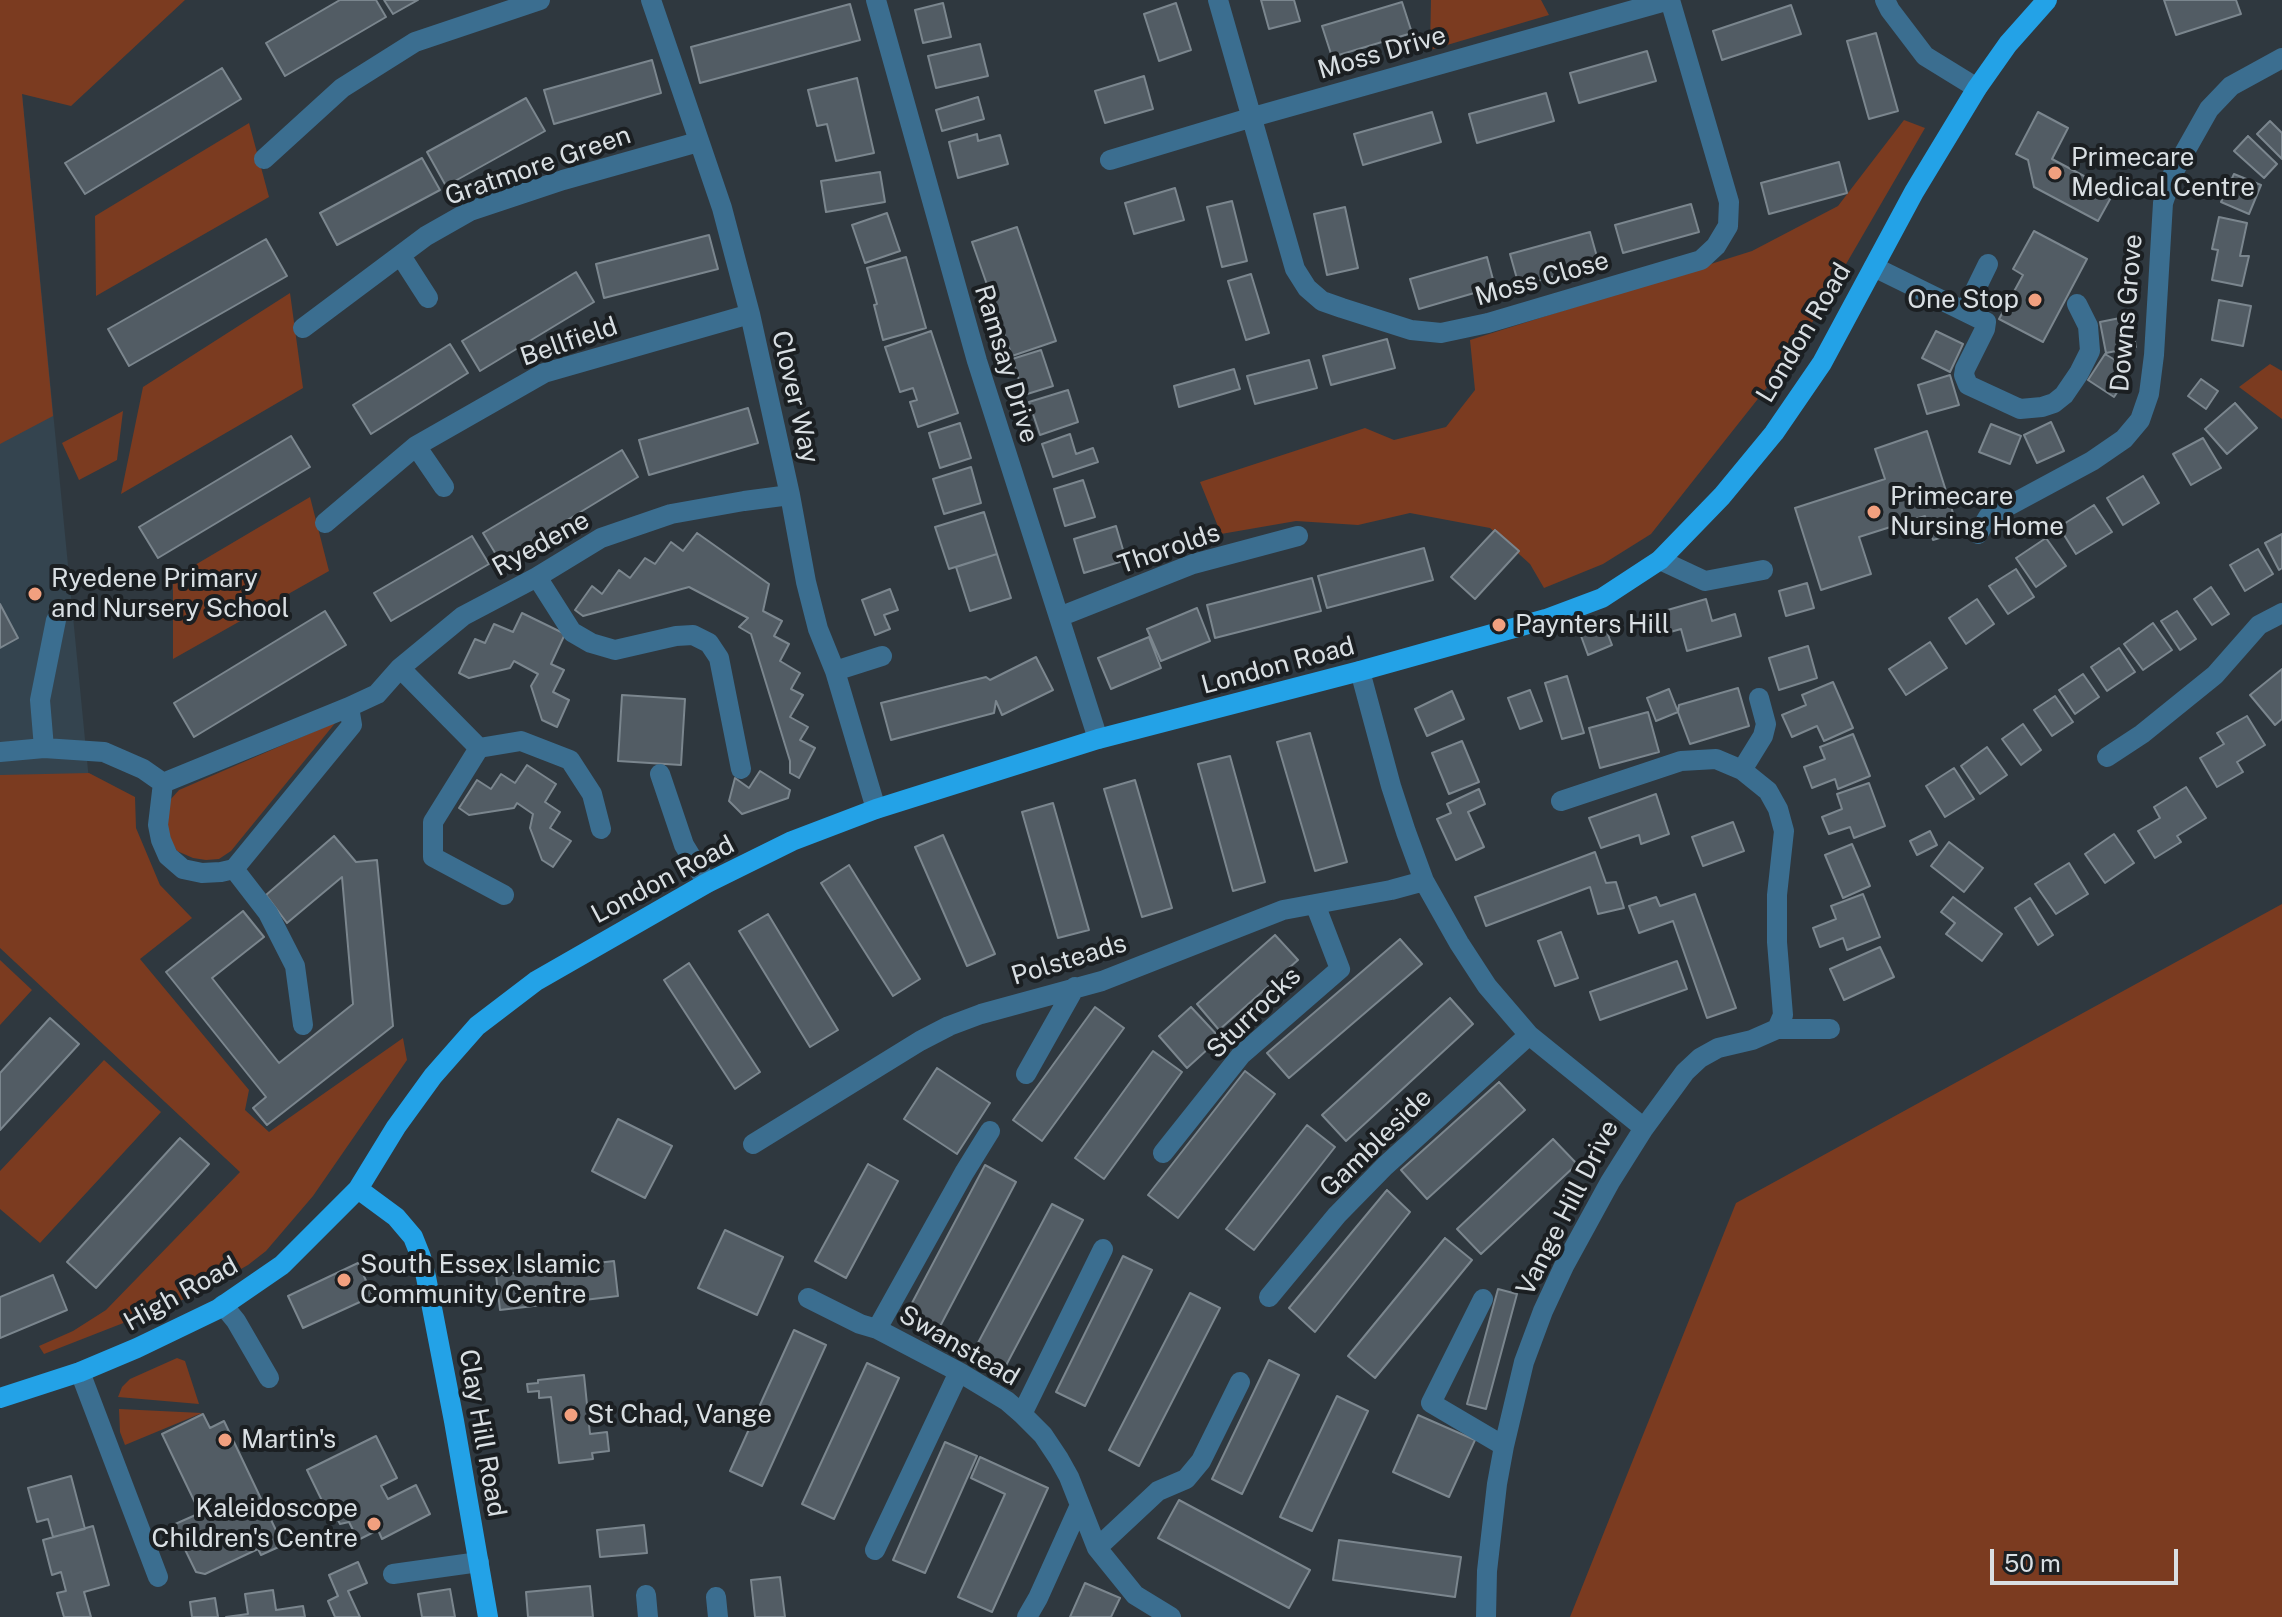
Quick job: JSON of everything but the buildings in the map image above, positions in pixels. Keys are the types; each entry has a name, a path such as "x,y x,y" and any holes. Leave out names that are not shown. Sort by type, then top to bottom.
{"main road":[{"name":"London Road","path":"358,1189 423,1089 477,1026 536,981 707,883 792,841 876,809 1098,739 1546,619 1602,598 1660,560 1722,496 1774,433 1822,363 1914,192 1977,88 2008,44 2047,0"},
{"name":"High Road","path":"0,1398 80,1372 137,1348 223,1305 282,1265 358,1189"},
{"name":"Clay Hill Road","path":"358,1189 396,1217 413,1237 421,1257 454,1421 488,1617"}],"street":[{"path":"264,159 342,88 415,42 540,0"},
{"name":"Clover Way","path":"651,0 722,208 750,314 818,629 835,671 876,809"},
{"name":"Ramsay Drive","path":"876,0 977,361 1098,739"},
{"name":"Moss Close","path":"1218,0 1295,269 1307,288 1322,301 1411,330 1441,333 1488,323 1701,260 1716,246 1728,226 1729,202 1670,0"},
{"name":"Moss Drive","path":"1110,160 1670,0"},
{"path":"1885,0 1925,56 1977,88"},
{"name":"Downs Grove","path":"1978,534 1988,517 2092,461 2124,439 2140,420 2149,394 2154,355 2163,203 2174,171 2209,109 2231,86 2282,58"},
{"name":"Gratmore Green","path":"303,328 426,236 470,211 563,180 698,142"},
{"path":"401,256 428,298"},
{"path":"1965,311 1988,264"},
{"path":"1874,267 1986,322 1964,375 1968,385 2020,409 2054,403 2064,395 2079,373 2090,351 2088,326 2077,304"},
{"name":"Bellfield","path":"325,523 416,446 544,373 750,314"},
{"path":"416,446 444,487"},
{"name":"Ryedene","path":"163,783 377,694 400,668 463,616 537,577 601,538 671,514 790,495"},
{"name":"Thorolds","path":"1059,617 1193,564 1298,536"},
{"path":"1660,560 1705,581 1763,570"},
{"path":"537,577 572,632 591,643 615,650 693,635 709,643 719,658 741,769"},
{"path":"2107,757 2142,734 2215,675 2259,625 2282,613"},
{"path":"44,748 40,700 56,620"},
{"path":"835,671 882,656"},
{"path":"400,668 479,748"},
{"name":"Vange Hill Drive","path":"1360,671 1391,786 1424,881 1459,943 1487,986 1529,1035 1644,1128 1584,1226 1543,1311 1524,1362 1497,1484 1487,1571 1486,1617"},
{"path":"1742,770 1763,736 1766,724 1759,698"},
{"path":"0,752 44,748 104,752 143,769 163,783 158,825 168,856 183,869 202,873 221,872 234,869 352,725 349,707"},
{"path":"504,895 433,857 433,822 479,748 521,741 570,760 592,794 601,829"},
{"path":"1561,801 1681,761 1716,759 1742,770 1768,791 1778,809 1784,831 1777,895 1783,1015 1777,1029"},
{"path":"660,774 684,845 707,883"},
{"path":"234,869 268,913 295,966 303,1025"},
{"name":"Polsteads","path":"753,1144 949,1026 981,1014 1102,981 1283,910 1424,881"},
{"name":"Sturrocks","path":"1163,1153 1241,1055 1340,969 1315,904"},
{"path":"1026,1074 1075,987"},
{"path":"1644,1128 1685,1072 1700,1058 1718,1048 1752,1040 1777,1029 1830,1029"},
{"name":"Gambleside","path":"1269,1297 1337,1215 1385,1166 1529,1035"},
{"path":"877,1329 990,1131"},
{"path":"1022,1414 1103,1249"},
{"name":"Swanstead","path":"808,1298 860,1324 877,1329 959,1372 1007,1401 1022,1414 1043,1435 1059,1459 1097,1548 1135,1595 1162,1615"},
{"path":"1483,1299 1431,1403 1504,1446"},
{"path":"223,1305 236,1321 269,1378"},
{"path":"80,1372 158,1577"},
{"path":"875,1550 959,1372"},
{"path":"1097,1548 1158,1491 1186,1479 1201,1461 1240,1382"},
{"path":"1027,1617 1080,1505"},
{"path":"393,1574 479,1562"},
{"path":"646,1595 648,1617"}],"shaded area":[{"path":"0,0 185,0 71,106 22,94 53,416 0,444"},
{"path":"1431,0 1541,0 1549,15 1430,50"},
{"name":"Ryedene Primary and Nursery School","path":"22,94 91,801 0,808 0,105"},
{"path":"1904,120 1925,128 1795,352 1651,534 1603,564 1544,588 1530,564 1490,528 1410,513 1358,525 1296,521 1221,534 1200,482 1365,428 1394,440 1446,427 1475,390 1470,340 1752,251 1838,206"},
{"path":"249,123 269,197 96,296 95,216"},
{"path":"290,293 303,388 121,494 143,387"},
{"path":"2270,364 2282,371 2282,419 2239,387"},
{"path":"123,411 117,460 79,480 62,443"},
{"path":"310,497 329,571 173,659 173,578"},
{"path":"336,722 231,851 219,859 206,860 177,851 168,837 166,810 179,790"},
{"path":"89,773 135,797 136,828 160,885 192,918 140,959 249,1090 245,1110 269,1132 403,1038 407,1060 313,1196 266,1251 248,1265 195,1295 44,1354 39,1346 73,1331 106,1310 240,1172 0,948 0,775"},
{"path":"2282,904 2282,1617 1570,1617 1736,1203"},
{"path":"0,960 32,990 0,1025"},
{"path":"104,1060 161,1112 40,1243 0,1209 0,1171"},
{"path":"177,1358 185,1361 199,1404 118,1397 130,1379"},
{"path":"119,1409 202,1413 125,1445 120,1432"}],"place":[{"name":"Primecare Medical Centre","path":"2055,173"},
{"name":"One Stop","path":"2035,300"},
{"name":"Primecare Nursing Home","path":"1874,512"},
{"name":"Ryedene Primary and Nursery School","path":"35,594"},
{"name":"Paynters Hill","path":"1499,625"},
{"name":"South Essex Islamic Community Centre","path":"344,1280"},
{"name":"St Chad, Vange","path":"571,1415"},
{"name":"Martin's","path":"225,1440"},
{"name":"Kaleidoscope Children's Centre","path":"374,1524"}]}
